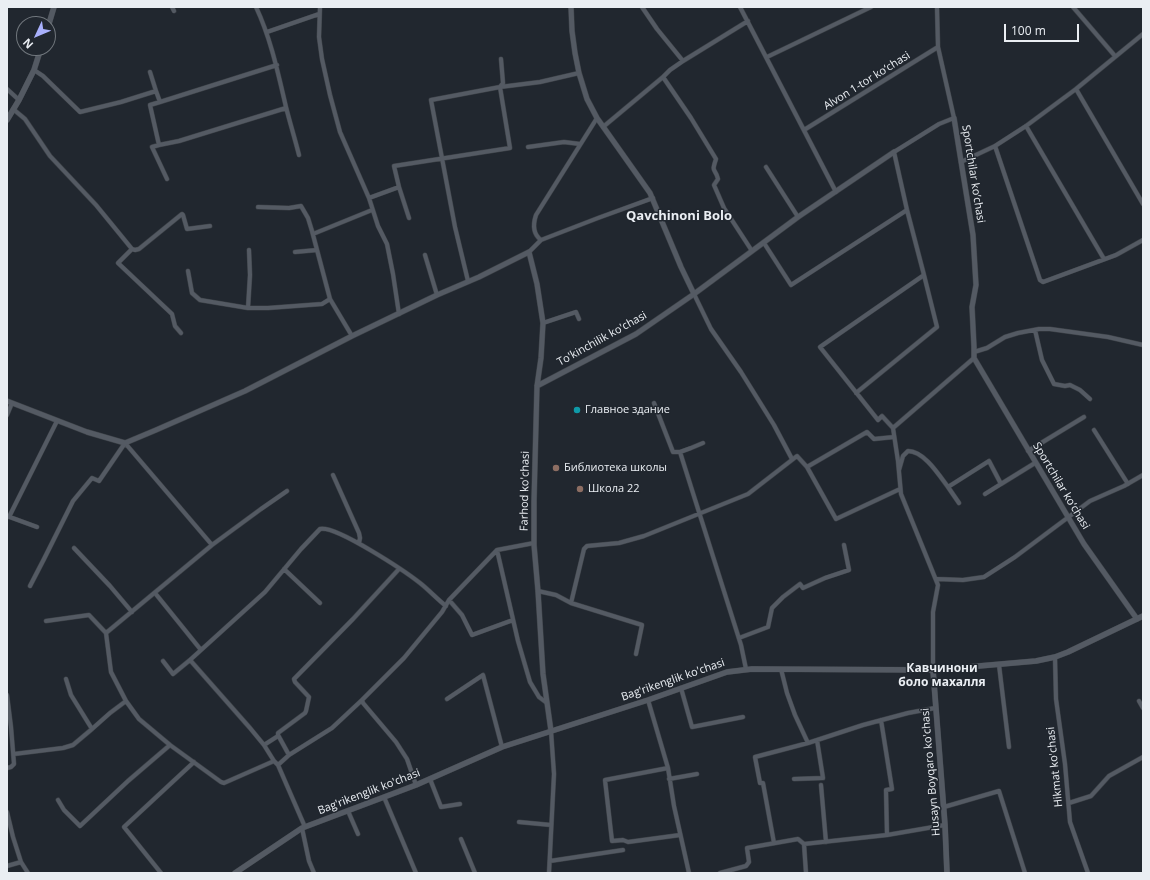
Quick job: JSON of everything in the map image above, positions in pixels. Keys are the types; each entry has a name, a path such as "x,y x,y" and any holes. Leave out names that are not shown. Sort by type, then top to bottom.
{"main road":[{"path":"7,120 34,70 38,56"},
{"name":"Bag'rikenglik ko'chasi","path":"235,873 304,827 384,797 502,747 648,700 727,672 746,669 933,670 1036,661 1056,657 1140,618"},
{"name":"Husayn Boyqaro ko'chasi","path":"933,670 948,873"}],"street":[{"path":"256,7 267,32 299,155"},
{"path":"320,7 319,37 322,60 330,95 340,132 369,198 372,210 387,244 399,314"},
{"path":"571,7 572,31 579,72 596,118 653,198 681,267 711,329 741,372 774,425 792,459"},
{"path":"642,7 683,61"},
{"path":"740,7 836,192"},
{"path":"767,57 871,7"},
{"path":"856,393 936,327 894,152 939,124 954,118 938,47 937,7"},
{"path":"1073,7 1115,56"},
{"path":"267,32 319,14"},
{"path":"603,127 670,70 748,21"},
{"path":"961,162 995,146 1026,126 1076,89 1143,34"},
{"name":"Alvon 1-tor ko‘chasi","path":"804,130 938,47"},
{"path":"409,218 394,166 510,148 500,87 502,83 501,58"},
{"path":"159,145 150,105 276,65"},
{"path":"34,70 43,76 80,112 121,102 156,91"},
{"path":"150,72 160,102"},
{"path":"468,281 431,100 500,87 540,82 579,72"},
{"path":"663,77 692,118 716,160 713,170 718,179 714,186 724,208 752,251"},
{"path":"7,89 19,100"},
{"path":"1076,89 1143,204"},
{"path":"167,179 152,147 179,141 286,108"},
{"path":"13,109 25,119 50,156 96,205 132,249 139,249 182,214 187,229 210,226"},
{"path":"541,240 536,236 534,230 536,215 596,118"},
{"name":"Sportchilar ko‘chasi","path":"954,118 973,235 976,285 972,307 974,358 1084,544 1140,618"},
{"path":"1026,126 1104,259"},
{"path":"528,147 564,142 580,144"},
{"path":"995,146 1040,280 1043,282 1116,254 1143,240"},
{"name":"To'kinchilik ko'chasi","path":"537,386 636,334 694,294 798,217 894,152"},
{"path":"766,167 798,217"},
{"path":"369,198 399,187"},
{"path":"30,586 73,500 92,478 98,482 125,443 245,390 352,336 437,295 479,277 529,252 541,240 653,198"},
{"path":"258,207 289,208 301,206 308,218 313,234 330,299 352,336"},
{"path":"313,234 372,210"},
{"path":"764,243 791,285 907,210"},
{"path":"132,249 118,263 172,314 176,326 181,333"},
{"path":"248,308 250,275 249,250"},
{"path":"295,252 317,250"},
{"name":"Farhod ko'chasi","path":"529,252 537,284 542,323 541,358 537,386 534,543 543,674 551,731"},
{"path":"425,255 437,295"},
{"path":"188,271 192,293 200,300 248,308 322,304 330,299"},
{"path":"924,275 820,347 878,420 882,416 893,428 901,494 937,579 938,585 933,612 933,670"},
{"path":"542,323 576,312 579,319"},
{"path":"974,352 987,348 1005,336 1035,330 1050,329 1108,337 1143,345"},
{"path":"1035,330 1042,360 1054,384 1064,386 1070,385 1080,390 1090,398"},
{"path":"893,428 974,358"},
{"path":"7,415 10,402 87,432 125,443 212,545"},
{"path":"654,403 673,452 680,452 703,443"},
{"path":"1028,451 1084,417"},
{"path":"36,527 8,516 57,421"},
{"path":"1094,430 1128,484"},
{"path":"807,467 867,432 874,439 894,437"},
{"path":"899,472 904,456 908,451 914,451 921,455 932,467 959,503"},
{"path":"680,452 739,638 746,669"},
{"path":"571,603 584,549 587,546 620,543 644,536 748,494 797,456 807,467 836,519 900,489"},
{"path":"948,487 989,461 1001,484"},
{"path":"985,494 1035,463"},
{"path":"333,475 359,534 359,543"},
{"path":"937,579 963,580 984,577 1016,557 1090,501 1128,484 1143,475"},
{"path":"106,633 212,545 287,492"},
{"path":"163,661 173,674 190,660 265,592 308,540 320,528 326,528 359,543 420,583 446,606"},
{"path":"278,765 289,755 332,728 362,700 404,658 429,628 449,600 497,550 534,543"},
{"path":"739,638 768,627 772,608 795,587 800,584 803,588 825,578 849,570 844,546"},
{"path":"74,548 132,612"},
{"path":"497,550 513,620 530,682 538,698 547,703"},
{"path":"284,569 320,603"},
{"path":"264,745 278,736 278,732 306,711 309,696 295,682 294,679 353,619 399,569"},
{"path":"538,591 556,595 571,603 642,625 636,654"},
{"path":"155,593 201,650"},
{"path":"449,600 462,615 472,635 513,620"},
{"path":"46,621 89,615 106,633 111,672 126,701 139,719 170,745 221,782 224,783 274,761"},
{"name":"Hikmat ko'chasi","path":"1056,657 1056,699 1065,764 1070,822 1088,873"},
{"path":"190,660 229,703 264,745 278,765 304,827 309,861 314,873"},
{"path":"999,665 1009,747"},
{"path":"781,669 787,693 808,744"},
{"path":"447,699 483,675 502,747"},
{"path":"66,679 71,695 92,729"},
{"path":"682,688 692,727 743,716"},
{"path":"7,695 14,754 13,766 11,768 7,768"},
{"path":"362,700 396,742 407,760 416,784"},
{"path":"648,700 668,768 680,835 689,873"},
{"path":"14,754 63,748 73,745 126,701"},
{"path":"1139,701 1143,708"},
{"path":"774,843 763,783 760,784 755,757 808,744 863,724 935,708"},
{"path":"881,720 892,789 886,790 887,835"},
{"path":"549,873 554,774 551,731"},
{"path":"278,736 289,755"},
{"path":"794,779 822,778 818,740"},
{"path":"58,800 64,810 80,826 128,781 170,745"},
{"path":"1068,803 1091,796 1109,776 1143,757"},
{"path":"161,873 124,827 194,762"},
{"path":"668,768 605,780 612,841 623,840 628,842 680,835"},
{"path":"669,779 697,774"},
{"path":"430,778 441,807 460,804"},
{"path":"821,785 826,842"},
{"path":"944,807 999,791 1025,873"},
{"path":"384,797 416,873"},
{"path":"348,811 358,834"},
{"path":"7,812 21,862 28,873"},
{"path":"519,822 552,825"},
{"path":"720,873 746,866 749,862 747,848 798,839 804,844 887,835 945,825"},
{"path":"461,839 475,873"},
{"path":"804,844 806,873"},
{"path":"550,861 623,850"},
{"path":"7,866 21,862"}],"place":[{"name":"Главное здание","path":"577,410"},
{"name":"Библиотека школы","path":"556,468"},
{"name":"Школа 22","path":"580,489"}],"district":[{"name":"Qavchinoni Bolo","path":"679,216"},
{"name":"Кавчинони боло махалля","path":"942,676"}]}
